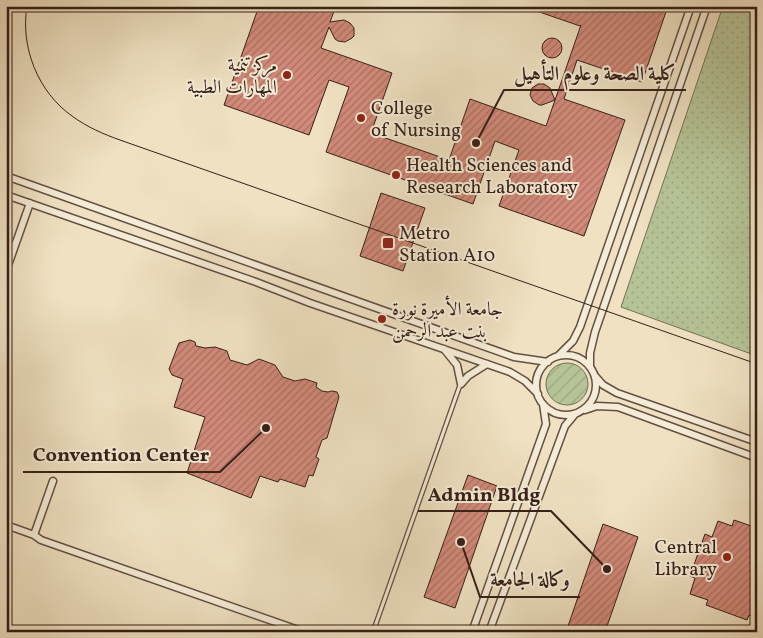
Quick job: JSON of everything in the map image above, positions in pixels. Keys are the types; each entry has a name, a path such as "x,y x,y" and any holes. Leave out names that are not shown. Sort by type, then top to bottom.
{"street":[{"path":"538,394 538,376 542,368 574,341 580,327 691,6"},
{"path":"590,367 590,353 595,332 708,6"},
{"path":"6,176 514,357 548,362"},
{"path":"6,195 510,372 525,381 538,394 543,404 546,424 472,632"},
{"path":"6,271 30,203"},
{"path":"443,348 457,365 460,384"},
{"path":"558,356 567,355 584,361 603,385 617,393 757,442"},
{"path":"460,384 468,376 487,364"},
{"path":"489,632 565,426 589,405 594,396 595,376"},
{"path":"543,404 558,414 566,415 597,406 618,407 757,458"},
{"path":"34,535 53,481"},
{"path":"6,526 304,632"}],"lane":[{"path":"373,632 460,384"}],"green space":[{"path":"723,6 757,6 757,356 621,307"},
{"path":"571,363 579,366 585,372 588,384 585,396 579,402 563,405 555,402 549,396 546,380 549,372 555,366"}],"building":[{"path":"259,6 308,6 324,12 326,6 336,6 330,22 344,20 350,23 354,28 354,36 345,42 338,41 329,27 321,48 392,73 371,133 449,160 470,99 546,126 581,25 525,6 668,6 642,82 577,60 564,99 625,120 584,236 499,206 519,150 495,141 473,204 326,152 349,87 329,80 309,135 224,105"},
{"path":"548,38 556,38 562,44 562,52 556,58 548,58 542,52 542,44"},
{"path":"538,84 544,84 550,88 555,100 542,105 533,101 530,95 531,91"},
{"name":"Metro Station A10","path":"381,193 425,208 403,271 360,256"},
{"path":"190,340 195,342 196,346 205,348 215,347 227,351 230,360 247,365 259,359 275,365 283,377 295,381 305,379 317,383 316,387 322,391 337,392 339,397 327,438 322,440 316,457 319,459 313,476 309,475 305,487 280,479 278,482 260,476 251,498 187,473 205,417 174,407 183,379 172,375 169,369 179,343"},
{"path":"468,475 497,486 455,608 424,597"},
{"name":"Central Library","path":"734,520 757,528 757,618 749,615 747,620 706,605 708,600 690,594 695,578 690,576 705,534 712,537 718,521 732,526"},
{"path":"603,524 638,537 605,632 566,632"}],"tram line":[{"path":"27,6 26,37 34,67 41,81 60,106 95,130 757,364"}],"place":[{"name":"مركز تنمية المهارات الطبية","path":"287,75"},
{"name":"College of Nursing","path":"361,118"},
{"name":"كلية الصحة وعلوم التأهيل","path":"476,143"},
{"name":"Health Sciences and Research Laboratory","path":"396,175"},
{"name":"Metro Station A10","path":"388,243"},
{"name":"جامعة الأميرة نورة بنت عبد الرحمن","path":"382,319"},
{"name":"Convention Center","path":"266,428"},
{"name":"وكالة الجامعة","path":"461,542"},
{"name":"Central Library","path":"727,557"},
{"name":"Admin Bldg","path":"607,569"}]}
